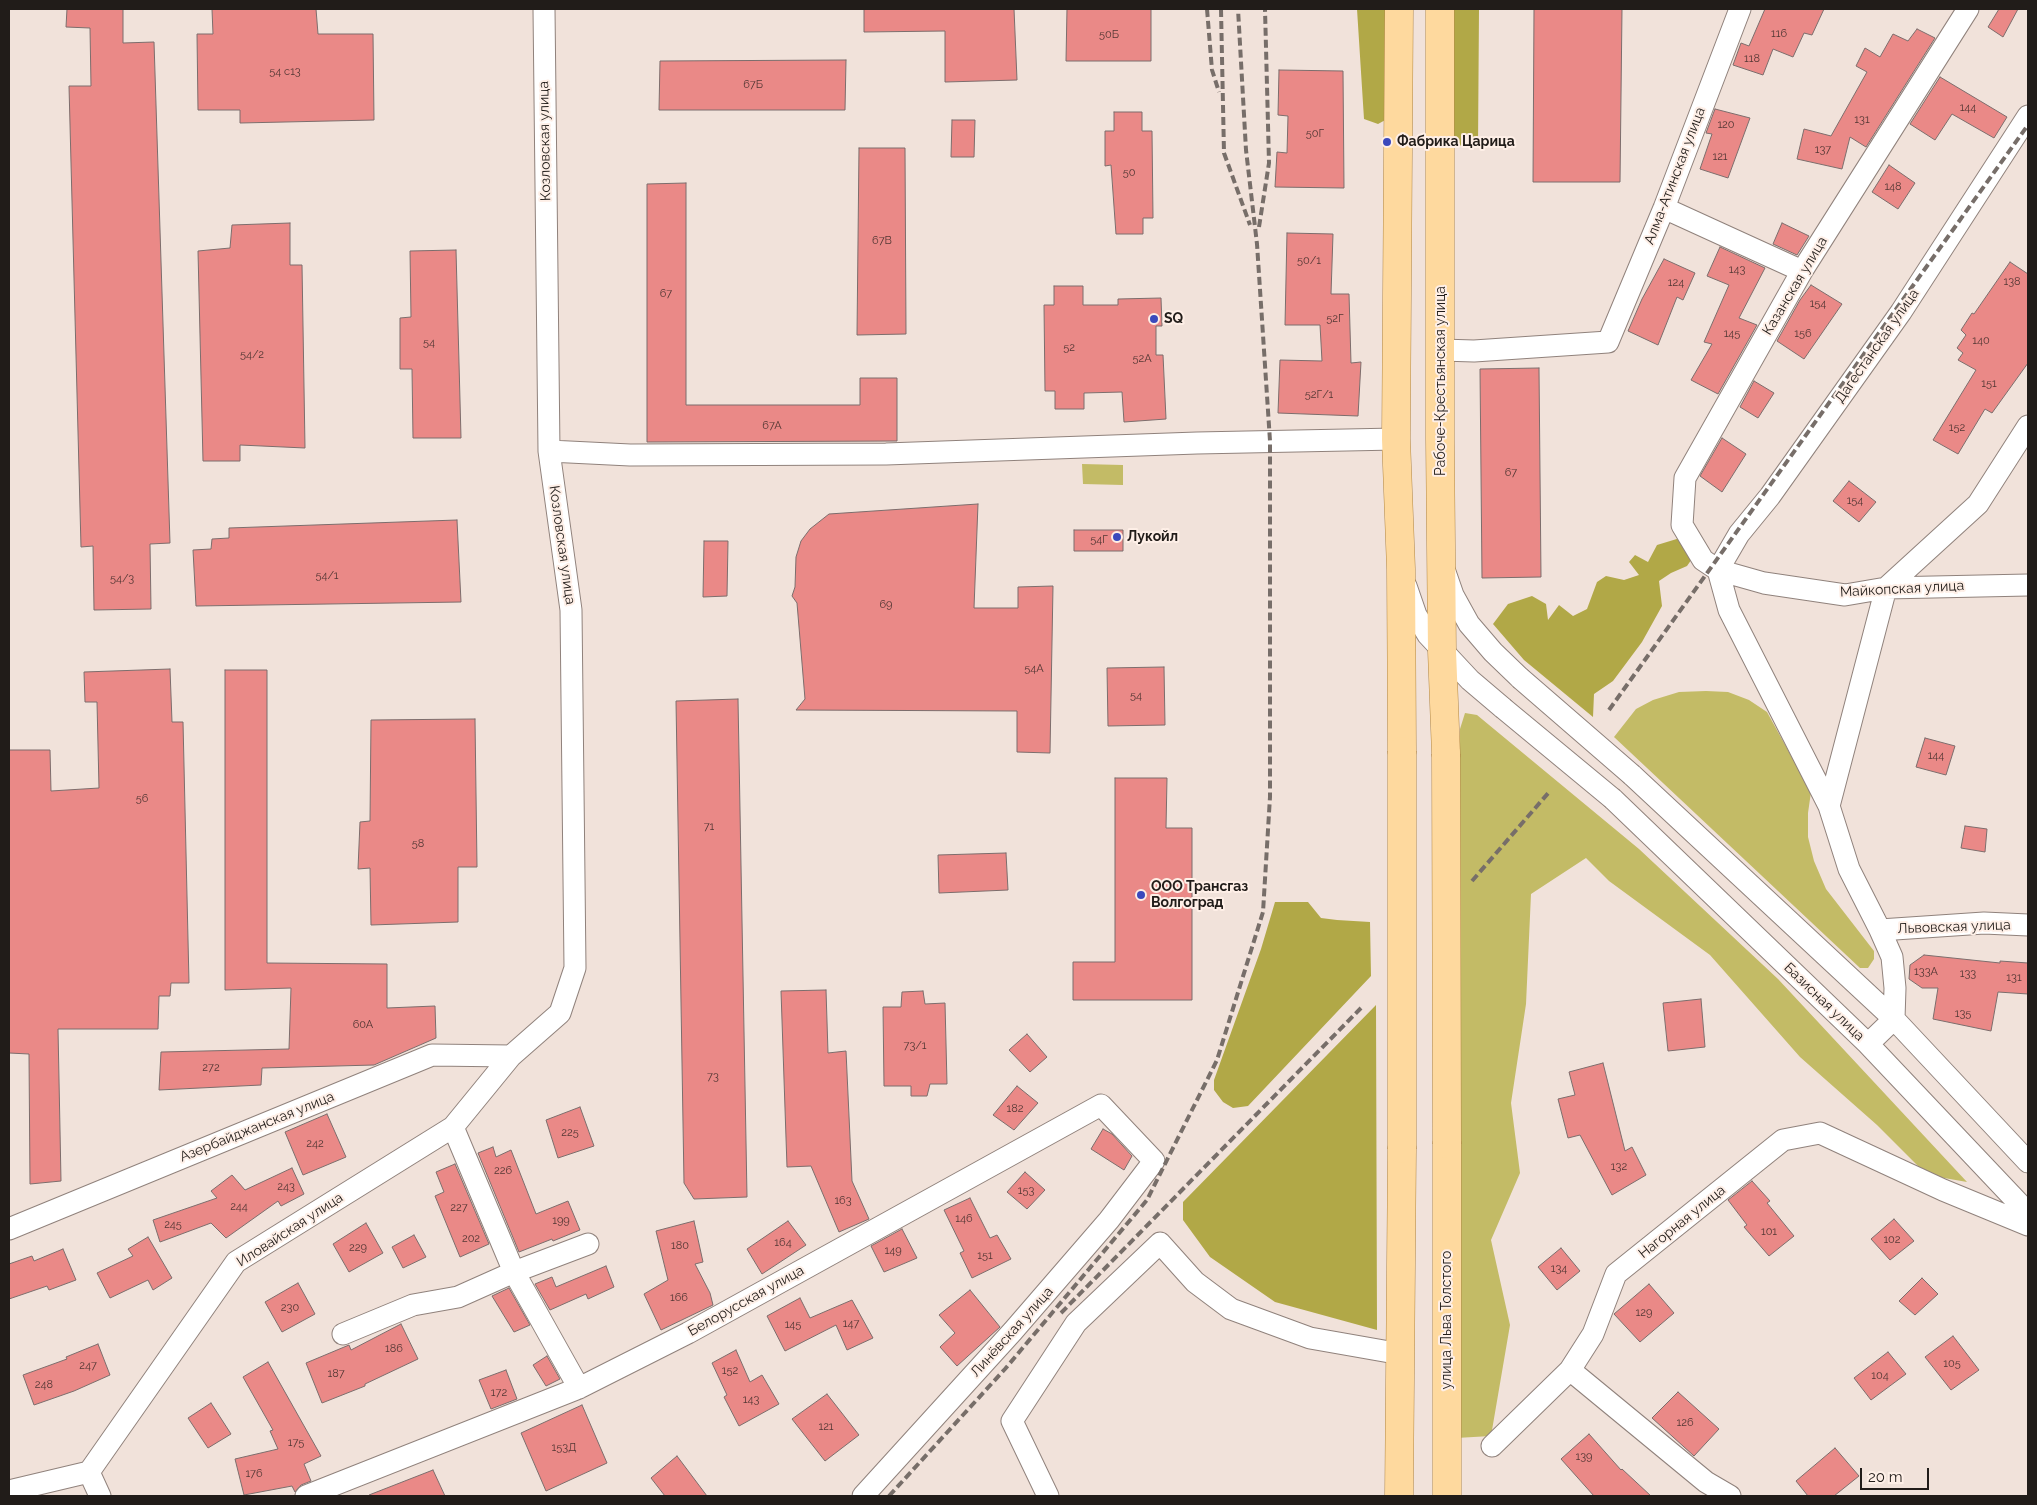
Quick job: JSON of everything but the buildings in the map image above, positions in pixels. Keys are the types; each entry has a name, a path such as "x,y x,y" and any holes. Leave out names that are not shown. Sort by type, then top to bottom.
{"main road":[{"path":"1399,9 1396,439 1401,569 1402,751 1402,1149 1399,1496"},
{"name":"Рабоче-Крестьянская улица","path":"1440,9 1441,558 1433,623 1442,651 1446,754"},
{"name":"улица Льва Толстого","path":"1446,754 1447,1496"}],"street":[{"name":"Козловская улица","path":"511,1056 560,1013 575,968 571,610 549,452 544,9"},
{"name":"Алма-Атинская улица","path":"1441,350 1474,351 1608,342 1664,208 1740,9"},
{"name":"Казанская улица","path":"1718,570 1703,560 1682,525 1685,478 1802,272 1968,9"},
{"name":"Дагестанская улица","path":"1718,570 1739,534 1770,496 1901,312 2028,116"},
{"path":"1664,208 1802,272"},
{"path":"1829,806 1886,588 1978,504 2028,426"},
{"path":"549,452 630,455 886,454 1197,442 1396,439"},
{"path":"1441,558 1453,596 1469,624 1493,652 1520,678 1632,775 1894,1019 2028,1162"},
{"path":"1401,569 1416,615 1433,623"},
{"path":"1718,570 1728,610 1829,806 1849,868 1892,958 1895,988 1894,1019 1868,1044"},
{"name":"Майкопская улица","path":"1718,570 1764,583 1845,595 1886,588 2028,585"},
{"path":"1401,649 1407,640 1433,623 1455,619 1469,624"},
{"name":"Базисная улица","path":"1442,651 1496,702 1613,799 1868,1044 2028,1213"},
{"path":"1444,710 1448,702 1465,692 1496,702"},
{"name":"Львовская улица","path":"1880,930 1984,923 2028,925"},
{"name":"Азербайджанская улица","path":"9,1229 432,1055 511,1056"},
{"name":"Иловайская улица","path":"89,1472 236,1262 453,1127 511,1056"},
{"name":"Белорусская улица","path":"306,1496 579,1388 688,1333 1101,1105 1154,1161"},
{"path":"453,1127 514,1272 579,1388"},
{"name":"Нагорная улица","path":"1492,1446 1570,1370 1593,1334 1616,1274 1783,1140 1820,1133 1943,1190 2028,1225"},
{"name":"Линёвская улица","path":"863,1496 1014,1331 1109,1220 1154,1161"},
{"path":"1048,1496 1012,1421 1076,1323 1160,1243 1195,1282 1231,1308 1310,1338 1401,1354"},
{"path":"343,1334 413,1305 458,1297 514,1272 588,1244"},
{"path":"1570,1370 1706,1482 1730,1496"},
{"path":"9,1491 89,1472 100,1496"}],"shaded area":[{"path":"1357,9 1386,9 1389,118 1378,124 1364,119"},
{"path":"1446,9 1479,9 1478,146 1445,145"},
{"path":"1082,464 1123,465 1123,485 1083,484"},
{"path":"1680,538 1694,556 1687,566 1659,581 1662,606 1642,642 1613,681 1594,694 1593,717 1524,660 1493,624 1508,604 1532,596 1546,604 1548,620 1559,605 1573,616 1587,609 1597,582 1606,576 1624,580 1639,575 1629,562 1635,555 1648,562 1657,545"},
{"path":"1679,692 1728,692 1749,700 1767,712 1811,792 1808,813 1808,837 1814,861 1826,889 1874,951 1874,959 1868,968 1860,968 1614,737 1636,709 1653,700"},
{"path":"1465,713 1477,715 1639,849 1778,979 1967,1182 1927,1175 1877,1125 1800,1057 1710,955 1609,881 1586,858 1531,894 1526,1004 1511,1103 1520,1173 1491,1240 1510,1325 1491,1436 1456,1438 1460,729"},
{"path":"1275,902 1308,902 1321,918 1370,922 1371,976 1248,1106 1233,1108 1223,1102 1214,1090 1214,1080 1261,949"},
{"path":"1376,1005 1377,1330 1275,1302 1210,1257 1183,1220 1183,1202"}],"railway":[{"path":"1207,9 1212,70 1219,92"},
{"path":"1221,9 1224,153 1250,225"},
{"path":"889,1496 1005,1369 1147,1200 1217,1060 1263,912 1270,797 1270,441 1257,244 1246,150 1238,9"},
{"path":"1259,227 1269,163 1265,9"},
{"path":"1609,710 2028,125"},
{"path":"1472,881 1550,791"},
{"path":"1061,1313 1361,1008"}],"place":[{"name":"Фабрика Царица","path":"1387,142"},
{"name":"SQ","path":"1154,319"},
{"name":"Лукойл","path":"1117,537"},
{"name":"ООО Трансгаз Волгоград","path":"1141,895"}]}
